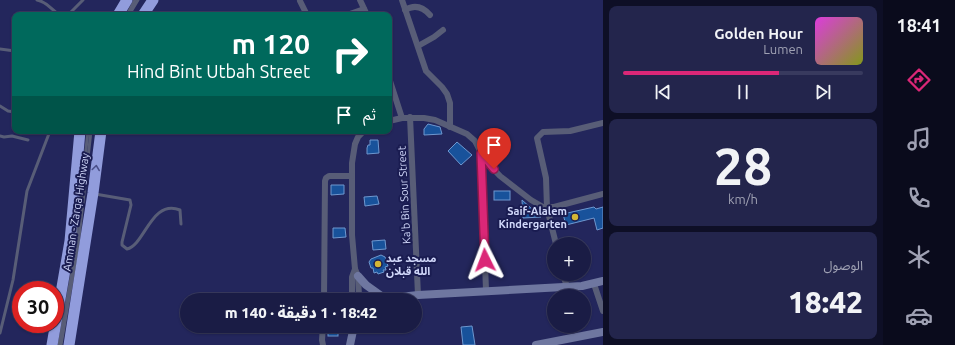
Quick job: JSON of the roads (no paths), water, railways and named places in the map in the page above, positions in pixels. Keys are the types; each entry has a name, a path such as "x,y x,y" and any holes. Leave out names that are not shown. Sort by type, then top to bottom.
{"highway":[{"path":"120,12 127,0"},
{"path":"145,12 153,0"},
{"name":"Amman - Zarqa Highway","path":"52,345 70,241 80,134"},
{"name":"Amman - Zarqa Highway","path":"69,345 93,193 101,134"}],"street":[{"path":"360,0 365,12"},
{"path":"402,0 426,71 447,94 450,103 450,127"},
{"path":"300,1 305,12"},
{"path":"405,10 412,7 419,7 430,15"},
{"path":"418,46 434,38 444,30"},
{"path":"392,87 402,118"},
{"path":"392,120 410,117 430,119 471,137 475,141 484,159 500,176 535,203 547,208 603,194"},
{"name":"Ka'b Bin Sour Street","path":"410,117 418,293"},
{"path":"554,237 547,208 546,178 536,141 538,135 543,132 570,131 603,124"},
{"path":"355,293 356,273 352,235 352,176 353,150 356,134"},
{"path":"481,153 486,290"},
{"path":"324,293 326,178 335,176 352,176"},
{"path":"356,273 366,285 377,293"},
{"path":"565,281 567,287"},
{"path":"422,295 486,290 567,287 603,282"},
{"path":"594,284 603,312"},
{"path":"536,345 603,332"},
{"path":"322,333 323,345"},
{"path":"350,345 352,333"}],"lane":[{"path":"37,0 47,3 56,12"},
{"path":"71,12 83,0"},
{"path":"130,12 137,0"},
{"path":"0,49 12,51"},
{"path":"0,106 12,112"},
{"path":"0,333 13,280 27,191 49,134"},
{"path":"60,345 74,260 90,134"},
{"path":"0,136 14,136 28,140"},
{"path":"93,193 130,200 131,205 122,242 122,245 127,249 132,247 151,221 163,210 180,210 181,224"}],"place":[{"name":"Saif-Alalem Kindergarten","path":"575,217"},
{"name":"مسجد عبد الله قبلان","path":"378,264"}]}
